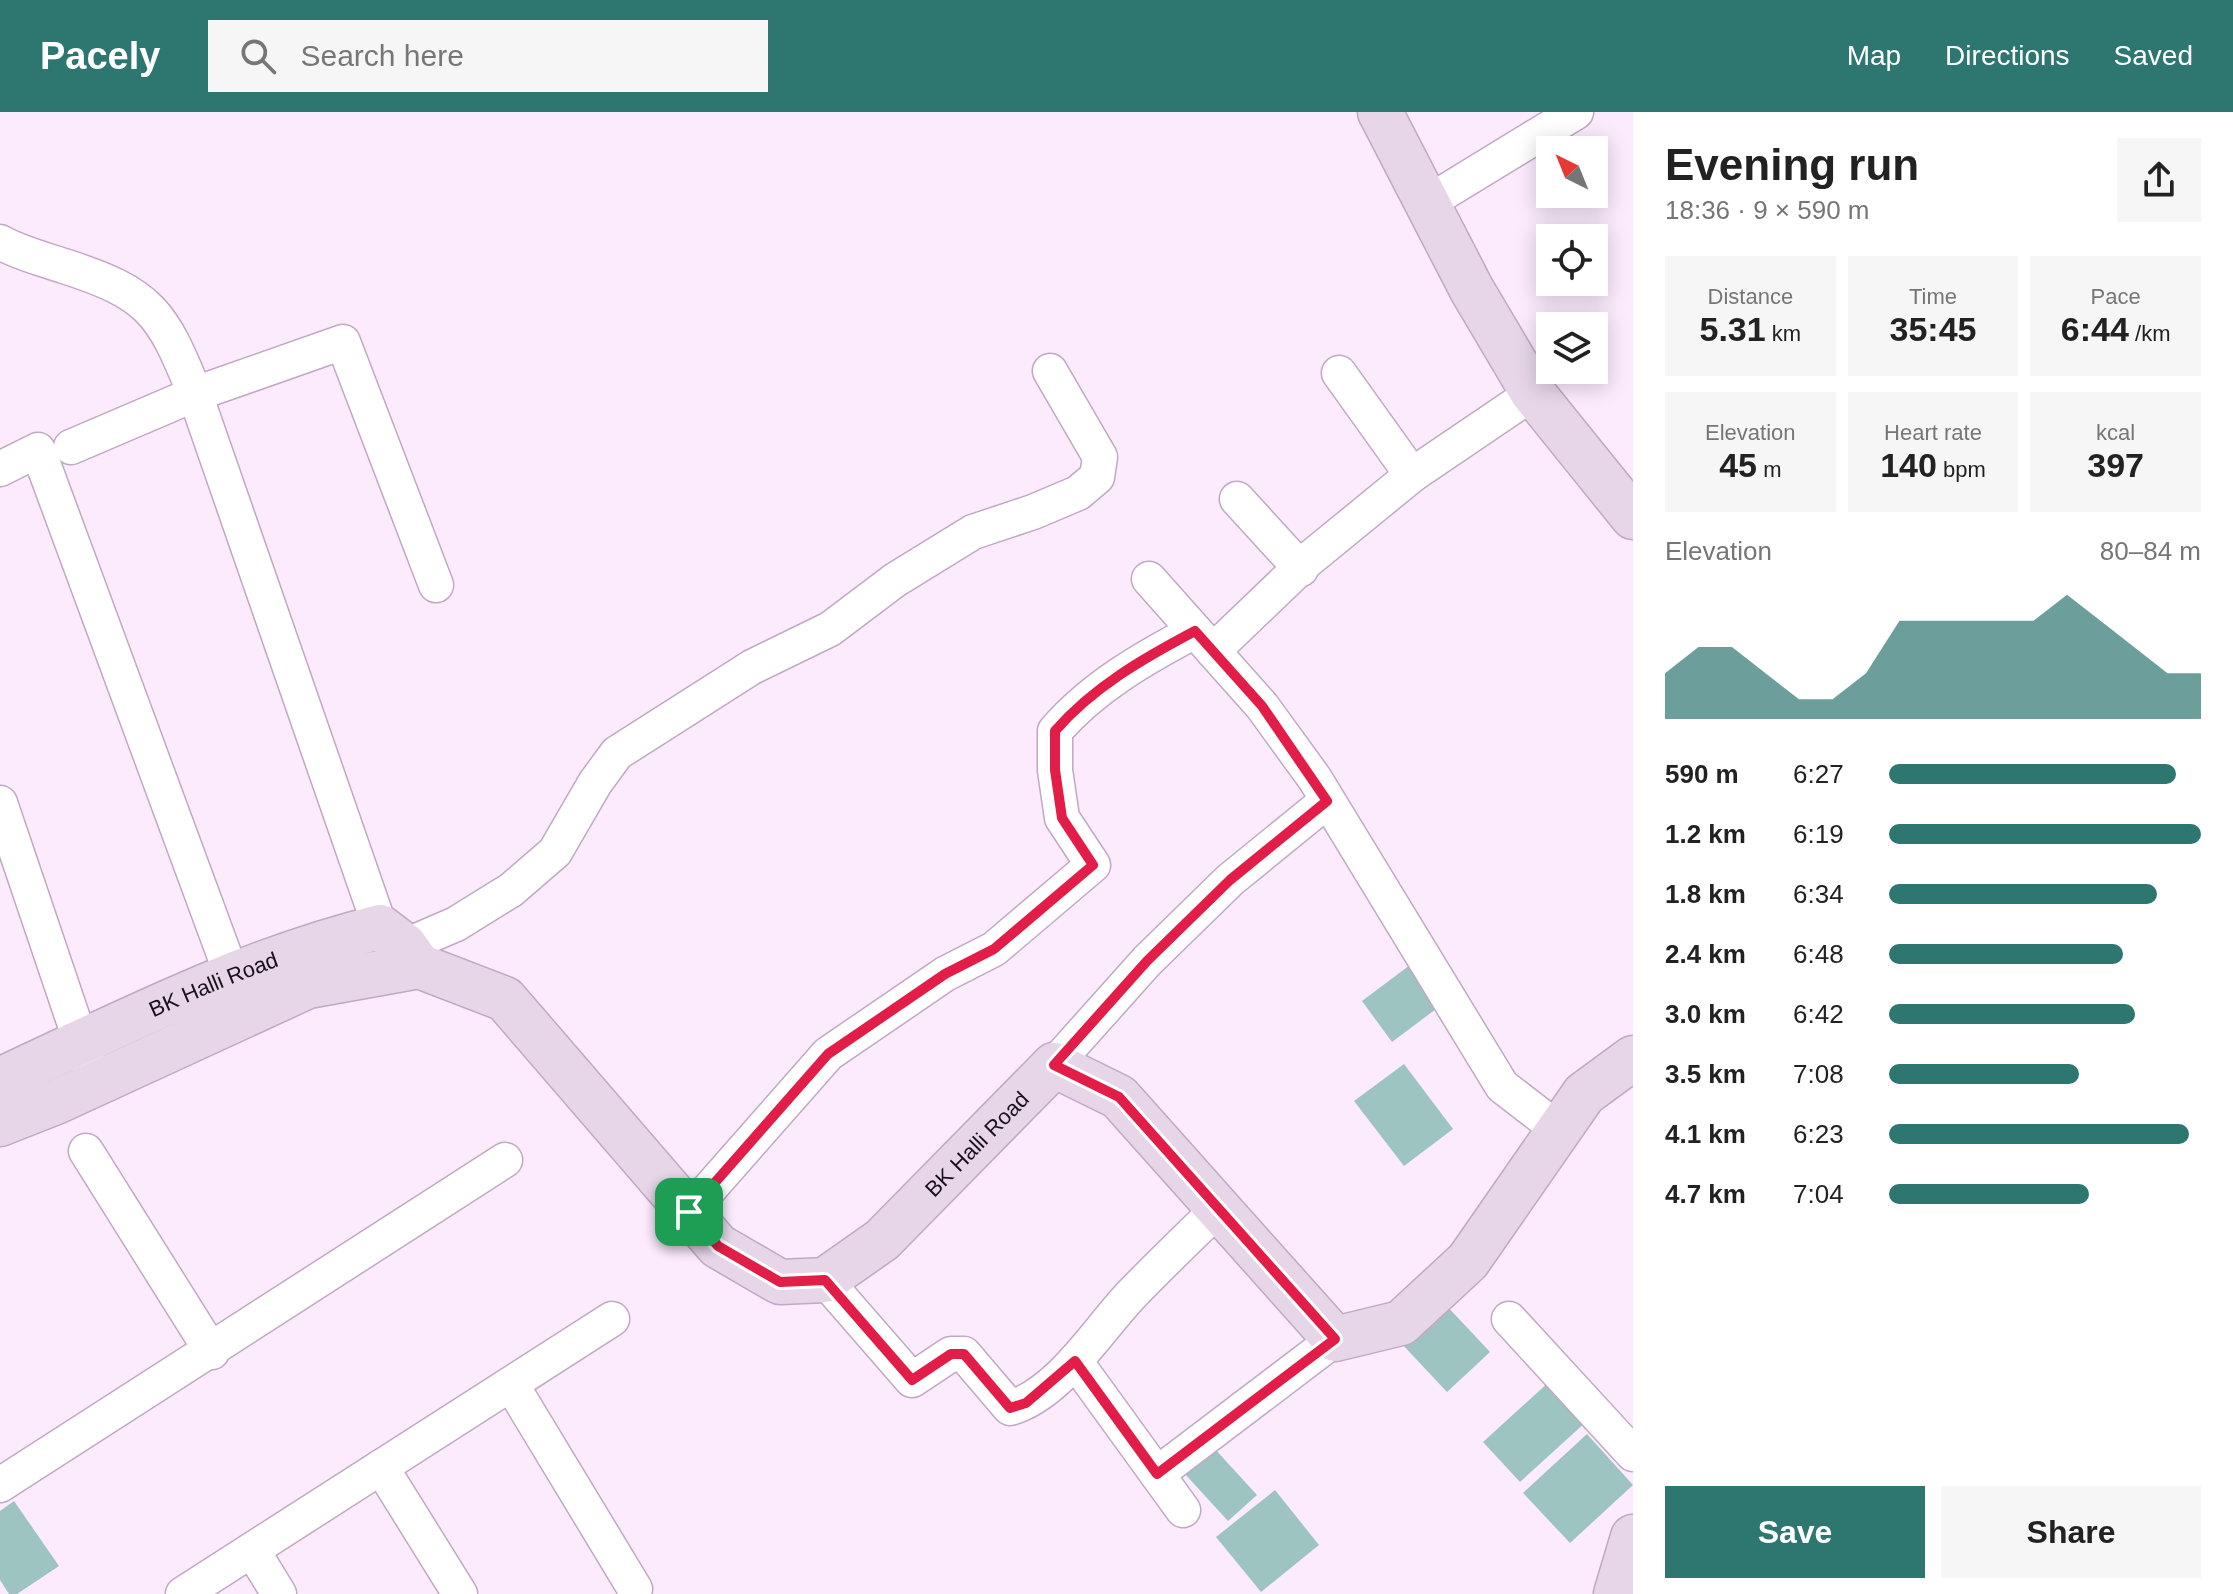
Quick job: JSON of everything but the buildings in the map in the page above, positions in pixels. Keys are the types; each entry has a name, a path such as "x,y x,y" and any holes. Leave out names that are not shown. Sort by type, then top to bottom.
{"main road":[{"path":"1380,112 1472,290 1533,393 1633,517"},
{"name":"BK Halli Road","path":"0,1080 231,973 314,943 401,946"},
{"path":"401,946 505,999 718,1246 780,1282 825,1280"},
{"name":"BK Halli Road","path":"0,1124 401,946"},
{"path":"1054,1065 1119,1097 1335,1339 1401,1323 1468,1261 1584,1094 1633,1058"},
{"name":"BK Halli Road","path":"825,1280 882,1240 1054,1065"},
{"path":"1616,1594 1633,1537"}],"street":[{"path":"1427,203 1576,112"},
{"path":"0,242 100,277 155,312 172,335 401,946 470,915 511,890 555,852 595,783 617,753 752,667 830,629 895,580 973,532 1078,493 1097,477 1100,457 1050,371"},
{"path":"71,447 195,394 343,342 436,585"},
{"path":"1339,373 1412,475"},
{"path":"689,1212 828,1054 945,974 994,949 1093,865 1062,818 1055,770 1055,731 1070,714 1135,663 1204,641 1301,569 1412,475 1533,393"},
{"path":"0,469 38,450 231,973"},
{"path":"1237,499 1301,569"},
{"path":"1149,579 1262,706 1327,801 1502,1086 1559,1130"},
{"path":"1054,1065 1147,961 1219,890 1327,801"},
{"path":"0,803 79,1043 97,1082"},
{"path":"86,1151 212,1352"},
{"path":"0,1485 212,1352 505,1160"},
{"path":"825,1280 912,1380 951,1354 964,1354 1010,1408 1026,1403 1075,1361 1129,1296 1220,1207"},
{"path":"183,1594 612,1319"},
{"path":"1509,1319 1633,1454"},
{"path":"1157,1474 1335,1339"},
{"path":"1075,1361 1183,1510"},
{"path":"511,1384 635,1589"},
{"path":"381,1467 460,1594"},
{"path":"252,1550 279,1594"}],"route":[{"path":"1195,631 1262,706 1315,779 1327,801 1230,880 1147,961 1054,1065 1119,1097 1160,1139 1335,1339 1157,1474 1075,1361 1026,1403 1010,1408 964,1354 951,1354 912,1380 825,1280 780,1282 718,1246 689,1212 828,1054 945,974 994,949 1051,904 1093,865 1062,818 1055,770 1055,731 1070,714 1135,663 1195,631"}]}
